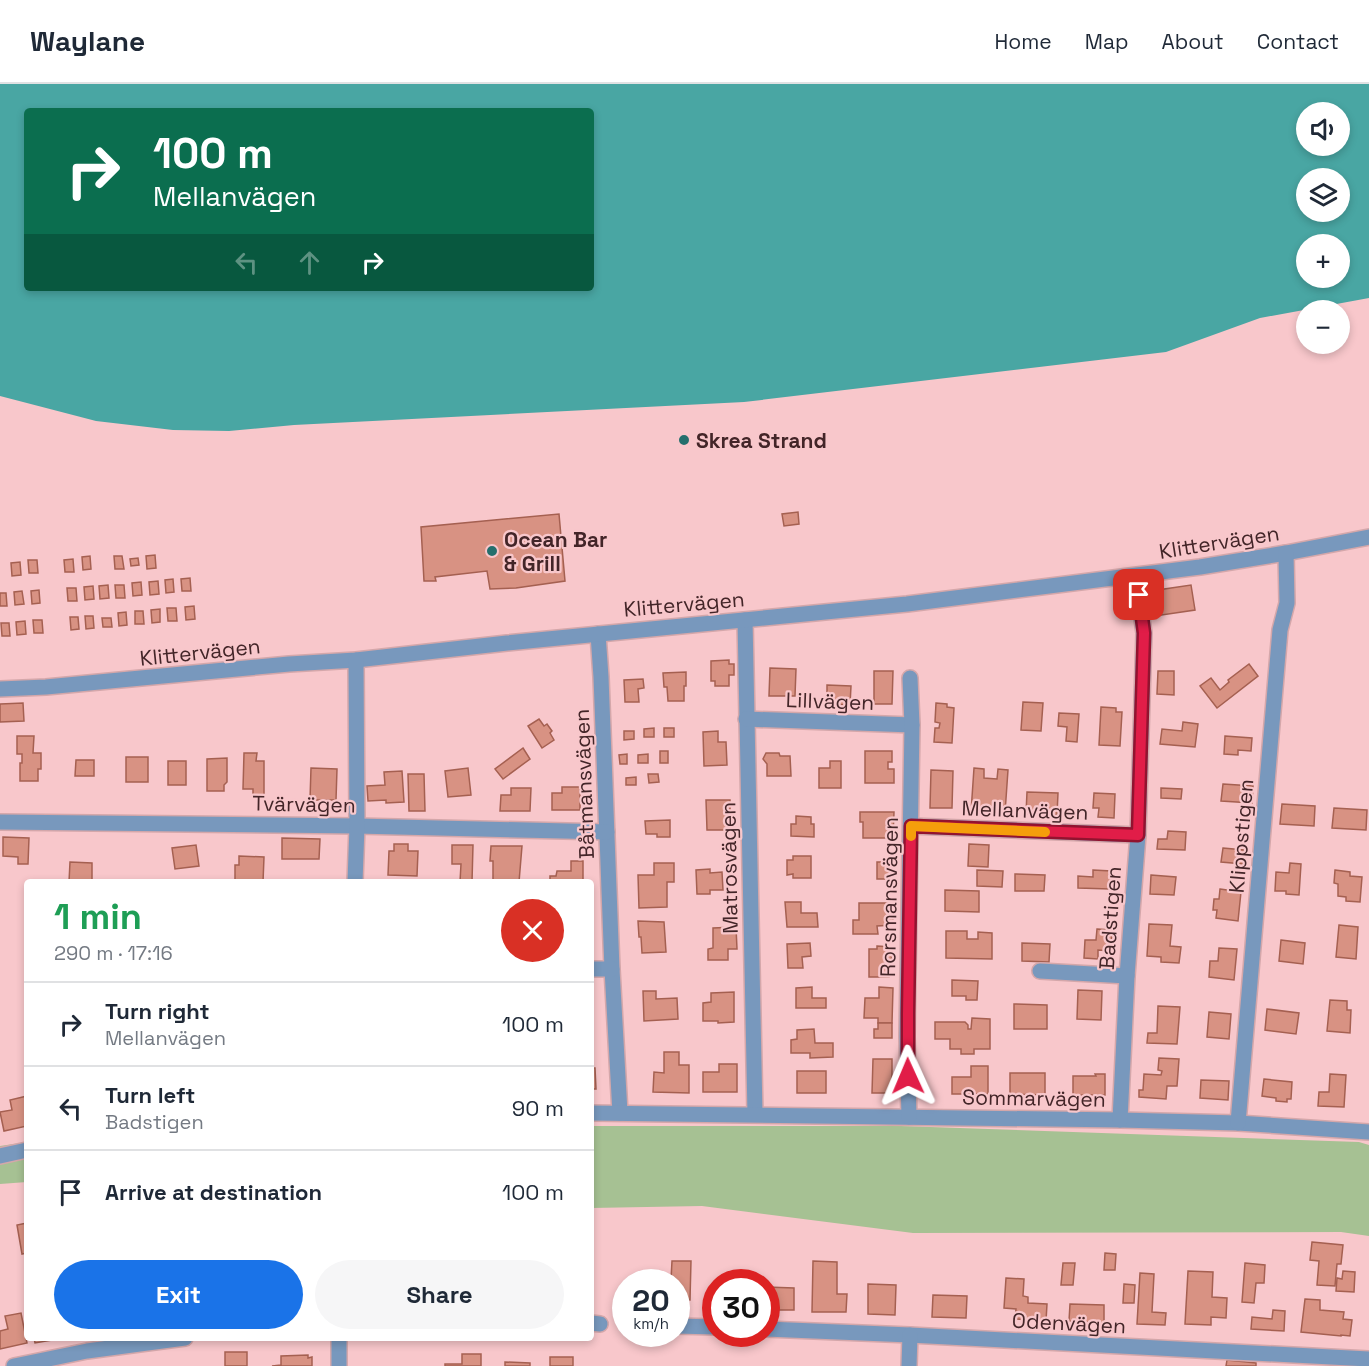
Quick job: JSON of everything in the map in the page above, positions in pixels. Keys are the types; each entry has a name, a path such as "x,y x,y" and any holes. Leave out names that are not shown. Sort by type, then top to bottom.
{"street":[{"name":"Klittervägen","path":"0,689 356,660 907,604 1136,576 1286,553 1369,537"},
{"name":"Klippstigen","path":"1238,1123 1280,630 1287,603 1286,553"},
{"name":"Badstigen","path":"1120,1120 1127,976 1138,835 1144,633 1136,576"},
{"name":"Matrosvägen","path":"745,620 755,1114"},
{"name":"Båtmansvägen","path":"598,634 620,1113"},
{"path":"355,879 356,660"},
{"name":"Rorsmansvägen","path":"909,1117 907,1036 912,725 910,678"},
{"name":"Lillvägen","path":"746,719 912,725"},
{"name":"Tvärvägen","path":"0,822 357,826 607,832"},
{"name":"Mellanvägen","path":"911,826 1138,835"},
{"path":"594,969 612,969"},
{"path":"1040,971 1127,976"},
{"name":"Sommarvägen","path":"594,1113 1120,1120 1238,1123 1369,1131"},
{"path":"0,1156 24,1151"},
{"name":"Odenvägen","path":"780,1330 1369,1359"},
{"path":"909,1366 910,1335"},
{"path":"14,1366 87,1351 162,1341"},
{"path":"339,1341 339,1366"}],"green space":[{"path":"594,1126 901,1126 1359,1142 1369,1145 1369,1236 1341,1232 913,1233 702,1206 594,1208"},
{"path":"24,1142 24,1182 0,1184 0,1146"}],"water":[{"path":"0,84 1369,84 1369,298 1350,301 1296,300 1296,311 1260,318 1166,352 744,402 294,425 229,431 173,430 96,421 0,396"}],"building":[{"path":"798,512 799,524 784,526 782,514"},
{"name":"Ocean Bar & Grill","path":"559,514 565,581 490,589 487,571 435,577 436,581 424,581 421,527"},
{"path":"155,555 156,568 147,569 146,556"},
{"path":"90,556 91,569 83,570 82,557"},
{"path":"114,556 122,556 124,569 115,569"},
{"path":"138,558 139,565 131,566 130,559"},
{"path":"73,559 74,572 65,572 64,560"},
{"path":"28,560 37,560 38,573 29,573"},
{"path":"20,562 21,575 12,576 11,563"},
{"path":"190,578 191,591 182,591 181,579"},
{"path":"173,579 174,592 166,593 165,580"},
{"path":"158,581 159,594 150,595 149,582"},
{"path":"141,582 142,595 133,596 132,583"},
{"path":"108,585 109,598 100,599 99,586"},
{"path":"115,585 124,585 125,598 116,598"},
{"path":"1191,585 1195,610 1155,616 1151,591"},
{"path":"93,586 94,599 85,600 84,587"},
{"path":"67,588 76,588 77,601 68,601"},
{"path":"39,590 40,603 32,604 31,591"},
{"path":"22,591 24,604 15,605 14,592"},
{"path":"0,593 6,593 7,606 0,606"},
{"path":"194,606 195,619 186,620 185,607"},
{"path":"167,608 176,608 177,621 168,621"},
{"path":"160,609 160,622 152,623 151,610"},
{"path":"135,611 143,611 144,624 135,624"},
{"path":"126,612 127,625 119,626 118,613"},
{"path":"85,616 93,616 94,628 86,629"},
{"path":"70,617 78,617 79,629 71,630"},
{"path":"102,618 111,618 112,627 103,627"},
{"path":"33,620 42,620 43,633 34,633"},
{"path":"25,621 26,634 17,635 16,622"},
{"path":"1,623 9,623 10,636 2,636"},
{"path":"729,660 729,664 734,664 734,675 729,675 729,686 715,686 715,681 711,681 711,661"},
{"path":"1249,664 1258,676 1217,708 1200,686 1211,678 1220,690 1229,682 1228,680"},
{"path":"770,668 796,669 795,696 769,696"},
{"path":"874,671 893,671 892,704 874,704"},
{"path":"1158,671 1174,671 1174,695 1157,694"},
{"path":"686,672 684,701 668,701 663,673"},
{"path":"643,679 644,688 638,689 639,702 625,702 624,680"},
{"path":"827,685 851,686 850,705 827,704"},
{"path":"1023,702 1043,703 1041,731 1021,730"},
{"path":"23,703 24,721 0,722 0,704"},
{"path":"936,703 947,704 947,707 954,708 952,743 934,742 935,728 939,728 940,723 935,722"},
{"path":"1101,707 1116,708 1116,712 1122,712 1120,746 1099,745"},
{"path":"1059,713 1079,714 1077,742 1066,741 1067,727 1058,726"},
{"path":"539,719 552,731 550,733 554,740 542,748 528,726"},
{"path":"1183,722 1198,724 1195,747 1160,744 1162,729 1182,731"},
{"path":"654,728 654,737 644,737 644,729"},
{"path":"664,728 674,728 674,737 664,737"},
{"path":"624,731 634,731 634,739 624,740"},
{"path":"718,731 718,742 726,742 727,765 704,766 703,732"},
{"path":"17,736 34,736 33,753 41,753 38,781 20,781 22,754 17,754"},
{"path":"1225,736 1252,738 1251,751 1238,750 1238,755 1224,754"},
{"path":"523,748 530,759 503,779 495,769"},
{"path":"660,751 668,751 668,763 660,763"},
{"path":"865,751 892,751 892,762 888,762 888,769 894,769 894,783 865,783"},
{"path":"244,753 257,753 256,761 264,761 264,795 253,795 253,789 243,789"},
{"path":"766,753 790,756 791,776 767,776 767,764 763,759"},
{"path":"627,754 627,764 620,764 619,755"},
{"path":"648,754 648,763 638,763 638,755"},
{"path":"126,757 148,757 148,782 126,782"},
{"path":"227,758 227,782 224,785 224,791 207,791 207,759"},
{"path":"76,760 94,760 94,776 75,776"},
{"path":"168,761 186,761 186,785 168,785"},
{"path":"830,761 841,761 841,788 819,788 819,768 830,768"},
{"path":"311,768 337,769 336,800 310,800"},
{"path":"468,768 471,795 448,797 445,771"},
{"path":"974,768 984,769 984,778 997,779 998,769 1008,770 1005,813 997,812 997,809 980,808 980,813 971,812"},
{"path":"931,770 953,771 952,808 930,808"},
{"path":"402,771 404,802 368,801 367,786 385,785 384,772"},
{"path":"408,774 424,774 425,811 409,811"},
{"path":"648,774 658,774 659,782 649,783"},
{"path":"636,777 636,785 626,785 626,778"},
{"path":"1223,784 1253,786 1252,803 1221,801"},
{"path":"562,787 580,787 580,810 552,810 552,793 562,793"},
{"path":"511,788 531,788 530,811 500,811 501,795 511,795"},
{"path":"1161,788 1182,789 1181,799 1161,798"},
{"path":"1027,792 1058,793 1057,815 1026,814"},
{"path":"1094,793 1115,794 1114,818 1098,817 1099,808 1093,808"},
{"path":"706,800 730,800 730,830 707,830"},
{"path":"1282,804 1315,806 1314,826 1280,824"},
{"path":"1334,808 1367,810 1366,830 1332,828"},
{"path":"860,812 894,812 893,838 863,838 863,822 860,822"},
{"path":"796,816 811,817 811,824 814,824 814,837 791,836 791,824 796,824"},
{"path":"670,820 670,837 646,834 645,821"},
{"path":"1168,831 1186,832 1185,850 1157,849 1158,839 1167,839"},
{"path":"3,837 29,838 28,864 18,864 18,857 3,856"},
{"path":"282,838 320,839 319,859 282,859"},
{"path":"394,844 408,844 408,851 418,851 417,876 388,875 389,851 394,851"},
{"path":"969,844 989,845 988,867 968,866"},
{"path":"196,845 199,866 175,869 172,848"},
{"path":"452,845 473,845 472,879 460,879 461,864 452,864"},
{"path":"491,846 522,846 519,879 493,879 493,861 490,861"},
{"path":"1223,848 1244,850 1243,864 1221,862"},
{"path":"239,856 264,857 263,879 235,879 235,865 239,865"},
{"path":"793,856 811,856 811,878 793,878 793,874 787,875 787,860 793,860"},
{"path":"571,861 583,861 583,879 550,879 550,876 556,876 557,871 571,871"},
{"path":"70,862 92,863 92,879 69,879"},
{"path":"877,862 892,862 892,879 877,879"},
{"path":"654,863 674,863 674,882 667,882 667,907 639,908 638,875 654,875"},
{"path":"1290,863 1301,864 1299,895 1286,894 1286,891 1275,891 1276,872 1289,873"},
{"path":"710,869 710,873 722,872 723,890 710,890 710,894 697,894 696,870"},
{"path":"977,870 1003,871 1002,887 977,886"},
{"path":"1093,870 1111,871 1110,889 1078,888 1078,876 1093,877"},
{"path":"1335,870 1350,872 1350,876 1362,877 1360,902 1346,901 1346,897 1338,896 1338,884 1334,883"},
{"path":"1015,874 1045,875 1044,891 1015,891"},
{"path":"1151,875 1176,877 1174,895 1150,894"},
{"path":"1220,889 1241,892 1238,921 1216,918 1217,910 1213,910 1214,899 1219,899"},
{"path":"945,890 979,891 979,912 945,911"},
{"path":"785,902 801,902 801,913 817,913 818,927 787,927"},
{"path":"859,903 893,903 893,925 877,926 878,934 853,934 853,920 859,920"},
{"path":"638,921 664,922 666,952 642,953"},
{"path":"1149,924 1172,925 1170,946 1181,947 1179,963 1161,962 1161,957 1147,956"},
{"path":"1339,925 1358,927 1356,959 1336,957"},
{"path":"736,927 737,949 728,949 728,960 708,960 708,949 713,948 713,928"},
{"path":"1097,929 1112,930 1111,951 1098,950 1098,959 1084,958 1085,940 1096,940"},
{"path":"946,931 967,931 967,939 978,939 978,932 992,933 992,959 946,958"},
{"path":"1281,940 1305,943 1303,964 1279,961"},
{"path":"810,943 811,956 802,957 803,968 788,968 787,944"},
{"path":"1022,943 1050,944 1049,962 1022,961"},
{"path":"877,946 892,947 889,977 869,977 869,949 877,949"},
{"path":"1219,948 1237,949 1234,980 1209,977 1210,961 1218,961"},
{"path":"952,980 978,981 977,1000 966,1000 966,996 952,996"},
{"path":"812,987 812,998 826,998 826,1008 796,1008 796,988"},
{"path":"879,987 893,988 892,1023 878,1023 878,1018 864,1018 865,998 879,998"},
{"path":"1078,990 1102,991 1101,1020 1077,1019"},
{"path":"643,991 656,991 656,999 677,998 678,1019 644,1021"},
{"path":"734,992 734,1022 703,1021 703,1003 711,1002 711,993"},
{"path":"1330,1000 1347,1001 1347,1010 1351,1010 1350,1033 1327,1031"},
{"path":"1014,1004 1047,1005 1047,1029 1014,1029"},
{"path":"1158,1006 1180,1007 1177,1044 1147,1043 1148,1033 1157,1033"},
{"path":"1267,1009 1299,1013 1296,1034 1265,1030"},
{"path":"1209,1012 1231,1014 1229,1039 1207,1037"},
{"path":"972,1018 990,1019 990,1049 974,1049 974,1054 961,1054 961,1049 950,1049 950,1039 935,1039 935,1022 965,1022 968,1029 971,1029"},
{"path":"878,1023 892,1023 892,1038 874,1038 874,1029 878,1029"},
{"path":"814,1029 815,1043 833,1043 833,1057 810,1058 810,1053 791,1053 791,1040 797,1039 797,1030"},
{"path":"664,1052 679,1052 679,1065 689,1065 689,1093 653,1092 654,1072 664,1073"},
{"path":"1159,1058 1179,1059 1177,1086 1167,1086 1166,1099 1139,1097 1139,1090 1143,1090 1144,1074 1161,1075 1162,1071 1158,1070"},
{"path":"873,1059 892,1059 892,1093 872,1093"},
{"path":"719,1064 737,1064 737,1092 703,1092 703,1072 719,1072"},
{"path":"971,1066 988,1066 988,1094 952,1094 952,1077 971,1077"},
{"path":"594,1068 595,1068 596,1089 594,1089"},
{"path":"797,1071 826,1071 826,1093 797,1093"},
{"path":"1010,1073 1045,1073 1045,1095 1010,1094"},
{"path":"1095,1074 1105,1074 1105,1095 1073,1095 1073,1076 1096,1076"},
{"path":"1330,1074 1346,1075 1344,1107 1318,1106 1319,1092 1329,1092"},
{"path":"1264,1079 1292,1082 1291,1099 1287,1099 1287,1102 1276,1101 1276,1098 1262,1096"},
{"path":"1201,1080 1229,1081 1228,1100 1200,1098"},
{"path":"24,1097 24,1127 4,1131 0,1112 12,1110 10,1100"},
{"path":"24,1224 24,1254 22,1254 17,1225"},
{"path":"1312,1242 1343,1245 1341,1264 1337,1264 1335,1286 1317,1285 1319,1261 1310,1260"},
{"path":"1105,1253 1116,1254 1115,1270 1104,1270"},
{"path":"672,1261 691,1261 690,1300 690,1269 672,1269"},
{"path":"813,1261 837,1262 837,1294 847,1294 846,1312 812,1312"},
{"path":"1063,1263 1075,1263 1073,1285 1061,1285"},
{"path":"1245,1263 1265,1265 1264,1283 1256,1283 1254,1303 1242,1302"},
{"path":"1188,1271 1213,1272 1212,1297 1227,1298 1226,1318 1211,1317 1211,1325 1185,1324"},
{"path":"1343,1271 1355,1272 1354,1292 1336,1291 1337,1278 1342,1279"},
{"path":"1140,1273 1154,1274 1152,1312 1166,1313 1165,1325 1137,1324"},
{"path":"1006,1278 1024,1279 1023,1296 1028,1297 1028,1303 1047,1304 1046,1321 1015,1319 1016,1309 1004,1308"},
{"path":"868,1284 896,1285 895,1315 868,1314"},
{"path":"1124,1284 1135,1285 1134,1303 1123,1303"},
{"path":"780,1288 794,1288 794,1310 780,1310"},
{"path":"933,1295 967,1296 966,1318 932,1317"},
{"path":"1305,1299 1320,1300 1320,1310 1344,1312 1343,1319 1352,1320 1350,1336 1301,1332"},
{"path":"1070,1304 1104,1305 1104,1323 1069,1321"},
{"path":"1273,1310 1285,1311 1284,1331 1251,1329 1252,1317 1272,1319"},
{"path":"21,1313 24,1341 27,1343 0,1349 0,1331 8,1329 5,1316"},
{"path":"225,1352 247,1352 247,1366 225,1366"},
{"path":"462,1354 481,1354 481,1366 445,1366 445,1364 462,1364"},
{"path":"308,1355 308,1358 312,1357 312,1366 272,1366 281,1365 281,1356"},
{"path":"550,1357 573,1357 573,1366 550,1366"},
{"path":"1227,1360 1256,1363 1256,1366 1226,1366"},
{"path":"505,1362 530,1363 530,1366 505,1366"}],"slow traffic":[{"path":"911,836 911,826 1045,832"}],"place":[{"name":"Skrea Strand","path":"684,440"},
{"name":"Ocean Bar & Grill","path":"492,551"}],"route":[{"path":"908,1076 911,826 1138,835 1144,633 1139,595"}]}
